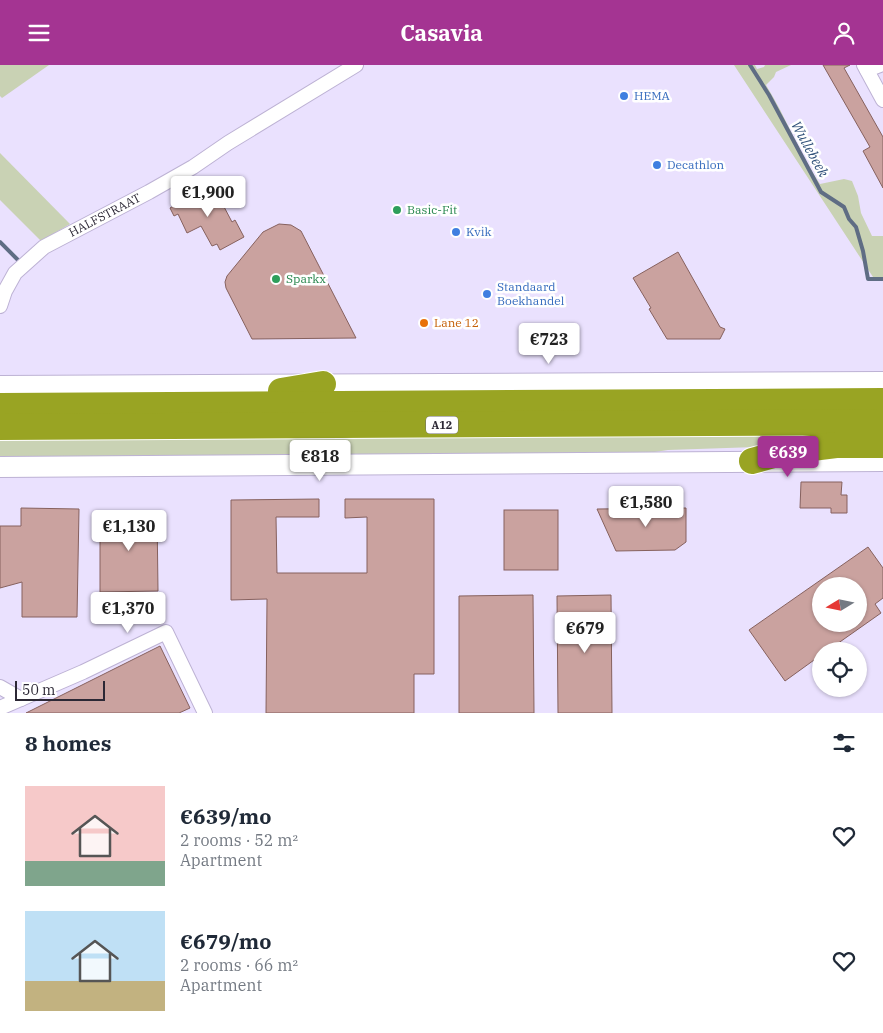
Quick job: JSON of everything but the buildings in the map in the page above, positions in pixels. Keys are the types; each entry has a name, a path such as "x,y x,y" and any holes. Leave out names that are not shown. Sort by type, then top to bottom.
{"highway":[{"path":"209,405 243,395 293,390 323,384"},
{"name":"A12","path":"0,405 883,401"},
{"name":"A12","path":"0,427 883,422"},
{"path":"752,461 788,451 836,445 883,445"}],"main road":[{"path":"0,386 883,382"},
{"path":"0,467 883,461"}],"street":[{"name":"HALFSTRAAT","path":"0,306 4,291 15,273 44,247 193,167 228,143 356,65"},
{"path":"870,67 883,100"},
{"path":"0,708 83,672 166,632 205,713"},
{"path":"0,687 21,699"}],"green space":[{"path":"0,65 49,65 2,98 0,96"},
{"path":"734,65 755,65 757,69 765,65 791,65 776,72 766,85 820,184 844,179 852,181 858,196 861,213 872,236 883,236 883,280 875,280"},
{"path":"0,153 70,224 41,241 0,200"},
{"path":"883,432 756,447 668,450 615,458 0,460 0,435"}],"waterway":[{"name":"Wullebeek","path":"750,65 769,95 821,192 844,207 849,219 856,227 868,279 883,279"},
{"path":"0,242 19,261"}],"place":[{"name":"HEMA","path":"624,96"},
{"name":"Decathlon","path":"657,165"},
{"name":"Basic-Fit","path":"397,210"},
{"name":"Kvik","path":"456,232"},
{"name":"Sparkx","path":"276,279"},
{"name":"Standaard Boekhandel","path":"487,294"},
{"name":"Lane 12","path":"424,323"}]}
